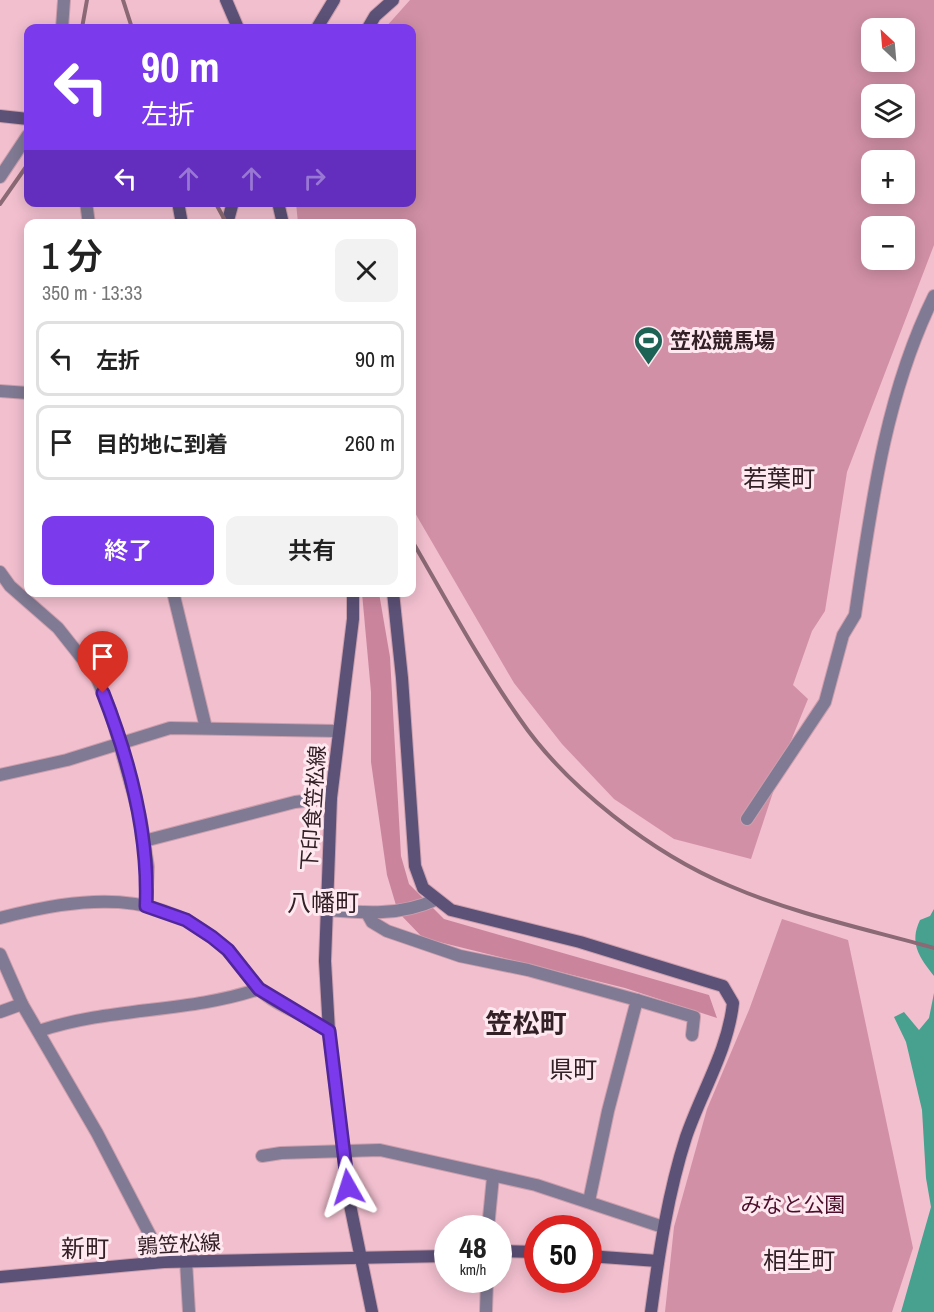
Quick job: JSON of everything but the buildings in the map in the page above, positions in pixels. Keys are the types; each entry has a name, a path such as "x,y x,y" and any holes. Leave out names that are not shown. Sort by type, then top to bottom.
{"main road":[{"path":"319,24 334,0"},
{"path":"370,24 375,16 393,0"},
{"path":"230,1 237,24"},
{"path":"0,116 24,119"},
{"name":"下印食笠松線","path":"353,597 354,619 330,798 325,961 329,1031 344,1150 359,1259 372,1312"},
{"path":"394,597 402,678 415,866 423,888 435,900 466,915 580,942 713,982 723,986 733,1003 729,1026 686,1137 663,1227 651,1312"},
{"name":"鶉笠松線","path":"0,1277 164,1262 434,1256"},
{"path":"602,1257 658,1261"}],"street":[{"path":"62,24 64,0"},
{"path":"0,177 24,141"},
{"path":"747,819 825,702 843,635 855,615 878,465 896,399 922,320 934,296"},
{"path":"0,391 24,393"},
{"path":"0,572 10,586 58,628 96,676 119,744 144,841 148,867 146,906"},
{"path":"173,597 206,728"},
{"path":"0,775 68,760 170,728 338,731"},
{"path":"144,841 295,802 330,798"},
{"path":"327,910 367,913 402,912 435,900"},
{"path":"0,918 55,904 88,901 146,906 186,920 212,937 228,950 259,989 329,1031"},
{"path":"367,913 372,922 387,931 460,956 528,970 694,1017 692,1035"},
{"path":"0,954 22,1004 97,1133 164,1262"},
{"path":"39,1031 120,1013 201,1003 259,989"},
{"path":"589,1201 608,1111 637,1000"},
{"path":"0,1012 22,1004"},
{"path":"262,1156 344,1150 380,1150 536,1185 663,1227"},
{"path":"489,1215 493,1177"},
{"path":"186,1261 189,1312"},
{"path":"486,1312 487,1293"}],"green space":[{"name":"笠松競馬場","path":"410,0 934,0 934,245 847,472 825,611 812,631 793,685 808,699 786,753 751,859 674,839 614,799 562,744 514,683 416,515 416,219 298,219 296,207 416,207 416,24 389,24"},
{"name":"みなと公園","path":"782,919 848,940 913,1248 892,1312 665,1312 674,1227 707,1109 749,1010"}],"shaded area":[{"path":"362,597 380,597 390,657 401,856 409,884 444,919 709,995 717,1018 625,988 423,938 398,912 387,875 371,762 371,692"},
{"path":"934,909 934,976 920,956 915,936 920,920 930,916"},
{"path":"934,993 934,1312 901,1312 931,1207 926,1178 922,1110 906,1042 894,1017 904,1012 919,1030 929,1018"}],"railway":[{"path":"83,24 87,0"},
{"path":"123,0 131,24"},
{"path":"0,204 24,170"},
{"path":"218,207 224,219"},
{"path":"416,548 476,652 538,744 561,769 613,816 671,856 730,886 805,913 934,948"}],"place":[{"name":"笠松競馬場","path":"649,366"}],"district":[{"name":"若葉町","path":"779,478"},
{"name":"八幡町","path":"323,902"},
{"name":"笠松町","path":"526,1023"},
{"name":"県町","path":"573,1069"},
{"name":"新町","path":"85,1248"},
{"name":"相生町","path":"799,1260"}],"route":[{"path":"103,693 110,710 141,821 148,867 146,906 168,911 212,937 228,950 259,989 329,1031 348,1187"}]}
